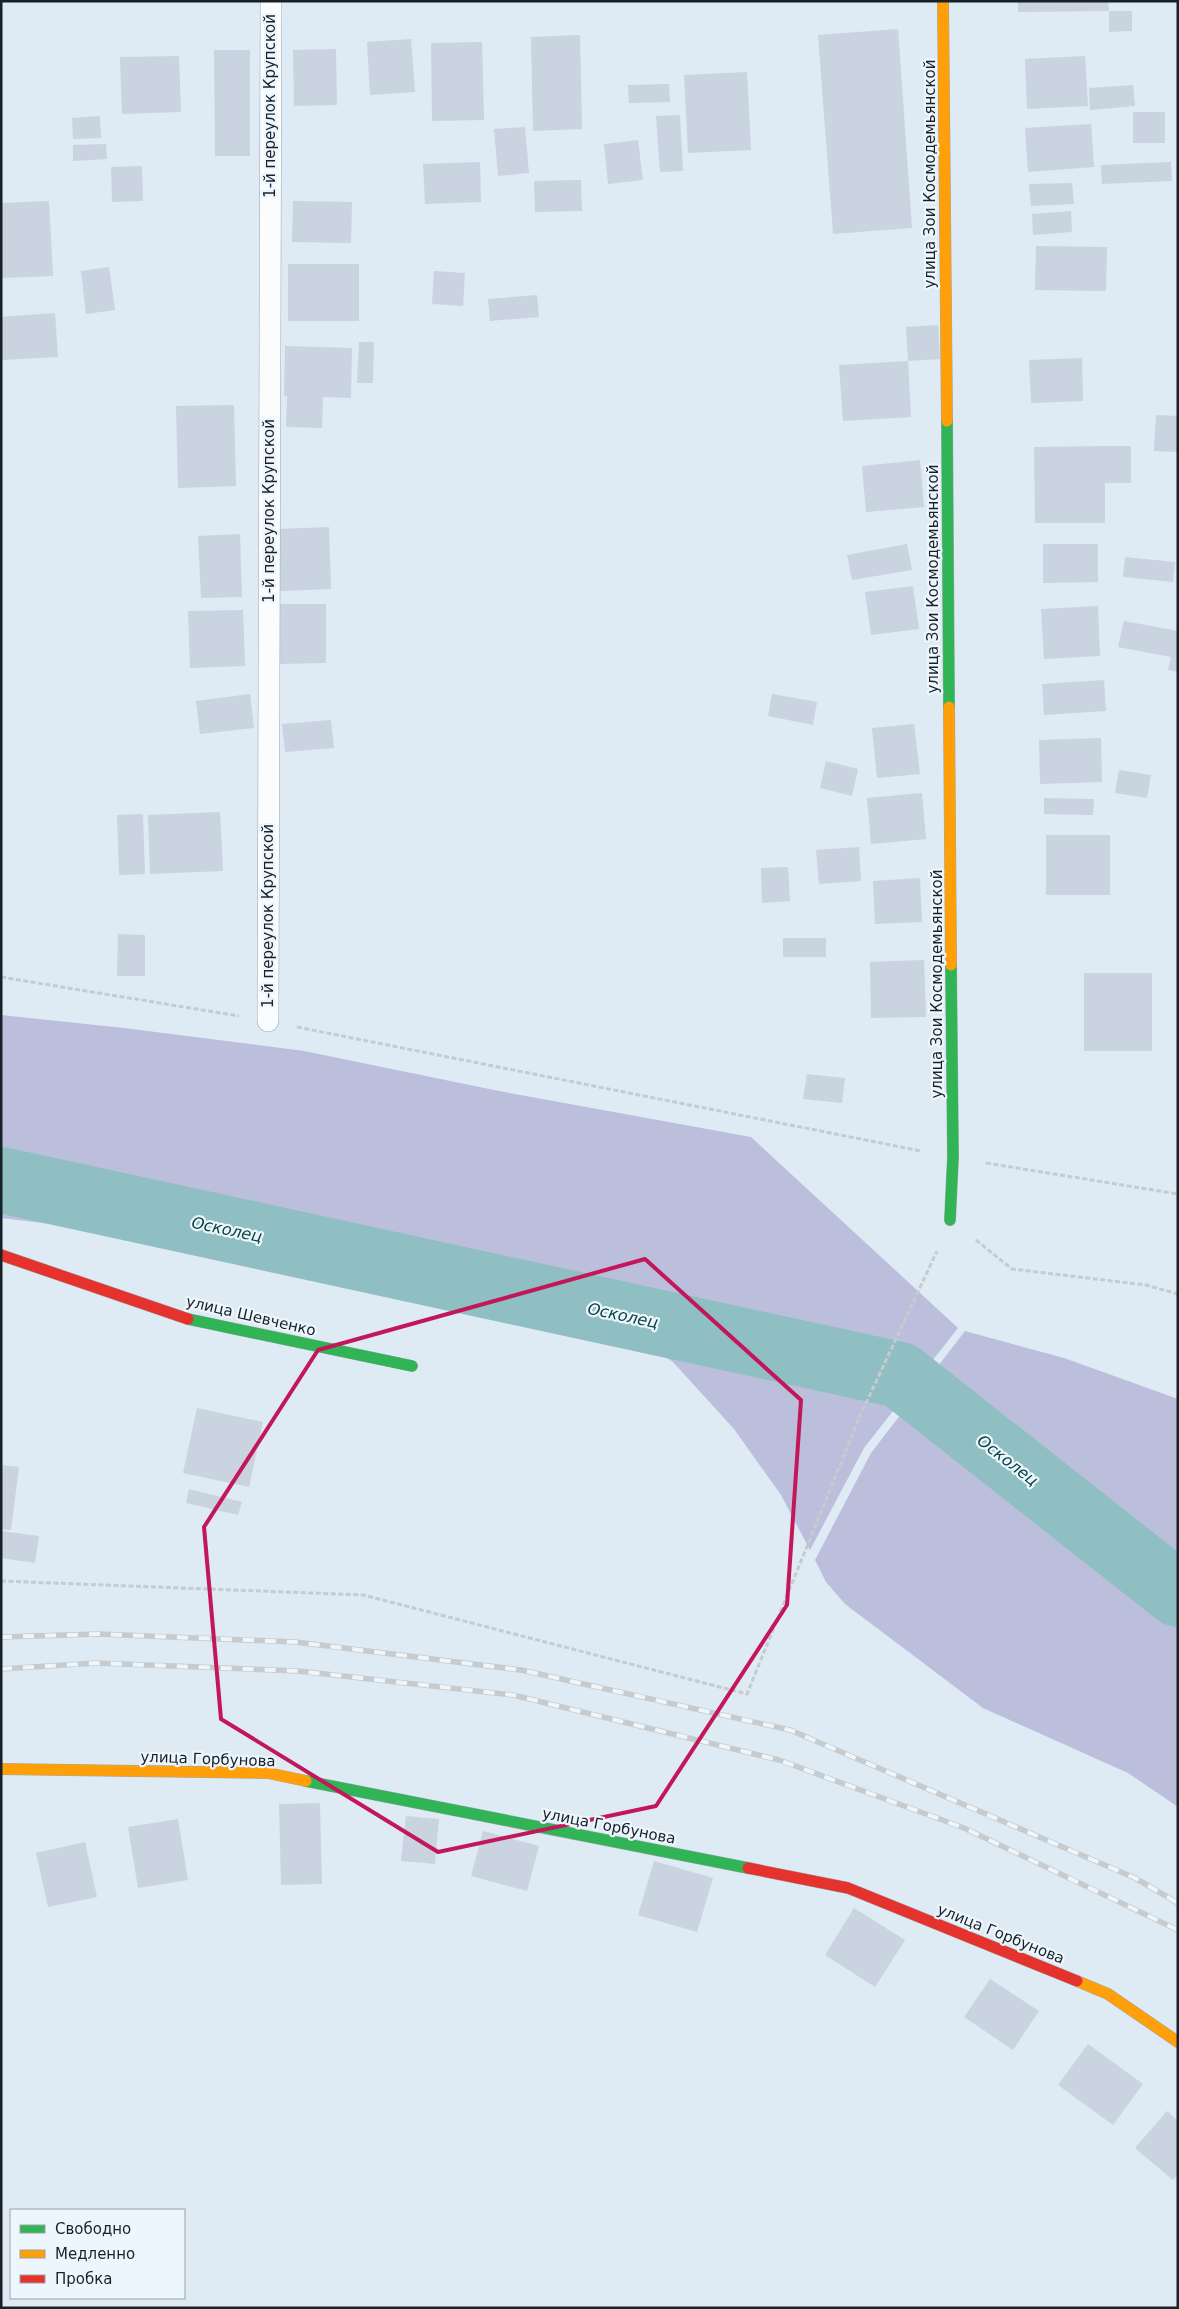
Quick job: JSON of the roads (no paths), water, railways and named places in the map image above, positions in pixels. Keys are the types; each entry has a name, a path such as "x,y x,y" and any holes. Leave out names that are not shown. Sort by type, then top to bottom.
{"street":[{"name":"улица Зои Космодемьянской","path":"943,1 953,1157 950,1220"},
{"name":"улица Шевченко","path":"1,1255 193,1321 412,1366"},
{"name":"улица Горбунова","path":"1,1770 268,1774 848,1888 1108,1994 1178,2042"}],"lane":[{"name":"1-й переулок Крупской","path":"268,1021 271,1"}],"waterway":[{"name":"Осколец","path":"1,1180 900,1375 1178,1594"}],"railway":[{"path":"1,1637 99,1634 295,1642 521,1670 790,1730 1135,1878 1178,1903"},
{"path":"1,1669 96,1663 298,1671 513,1695 779,1760 964,1828 1178,1930"}]}
